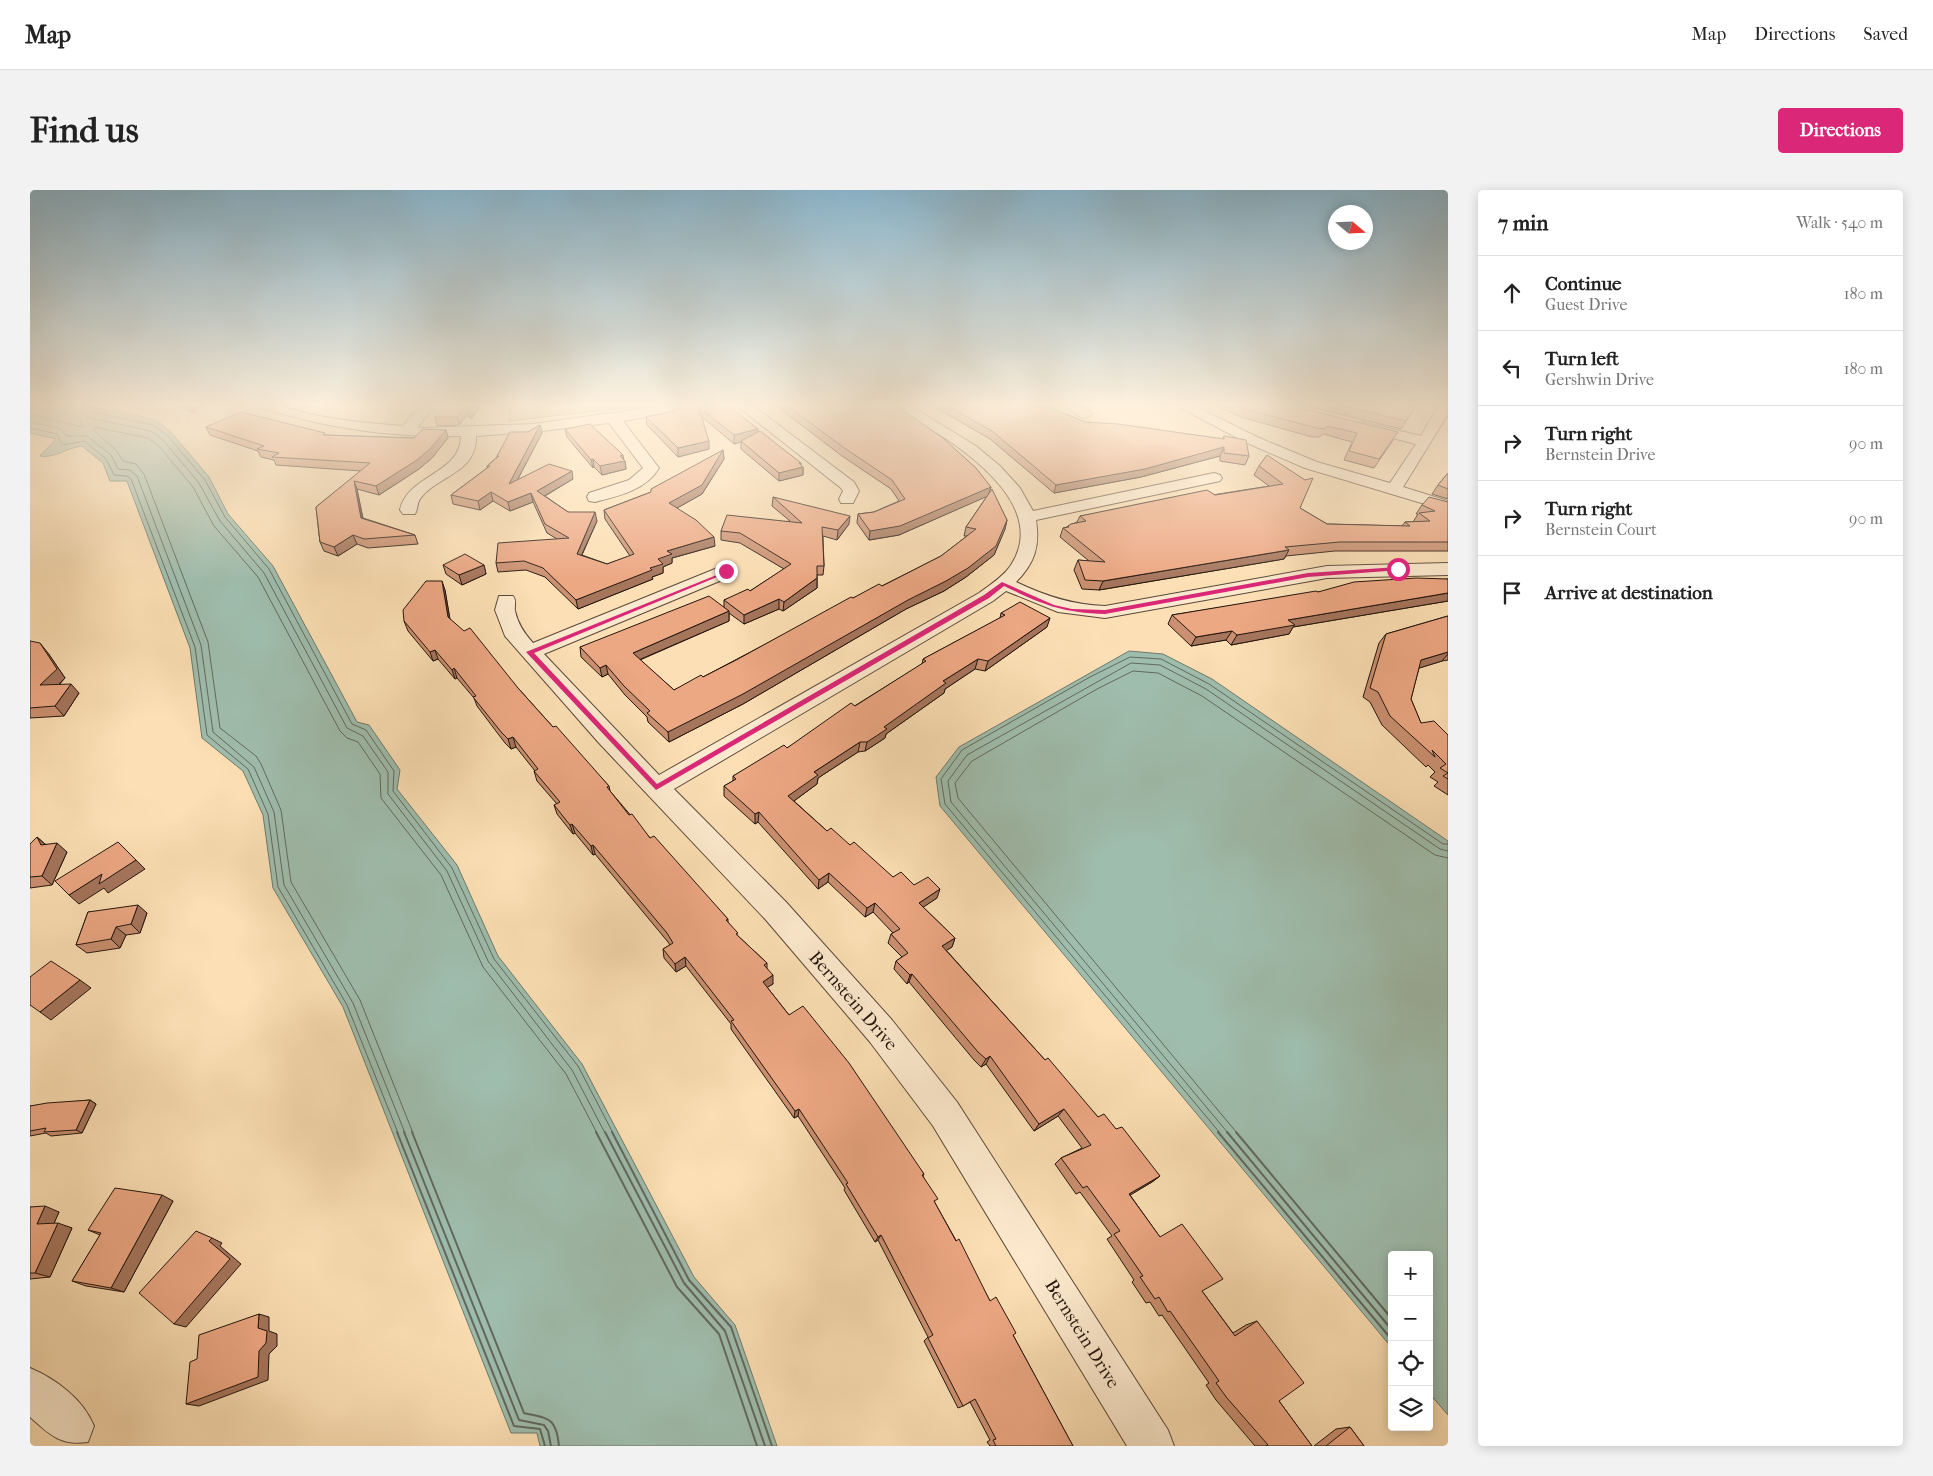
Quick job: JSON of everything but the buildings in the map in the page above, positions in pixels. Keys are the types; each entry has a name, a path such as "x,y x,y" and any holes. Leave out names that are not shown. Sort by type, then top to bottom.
{"street":[{"path":"409,510 412,499 454,464"},
{"path":"595,497 638,482 649,474 651,468 650,464"},
{"path":"820,464 848,485 851,491 848,499"},
{"path":"656,788 986,597 1004,583 1024,557 1029,542 1027,517 1017,495 987,464"},
{"path":"1307,464 1448,506"},
{"path":"1392,490 1409,464"},
{"path":"1027,517 1214,478"},
{"path":"1004,583 1052,606 1072,611 1105,612 1328,572 1371,569 1448,569"},
{"path":"529,652 726,571"},
{"name":"Bernstein Drive","path":"506,600 507,622 529,652 656,788 776,911 881,1031 945,1114 1152,1446"},
{"path":"30,1390 36,1393 72,1426"}],"water":[{"path":"103,464 198,464 209,477 228,514 273,566 357,722 369,725 400,770 397,789 457,865 498,956 582,1064 694,1277 735,1325 777,1446 540,1446 537,1433 511,1433 343,1007 273,888 263,815 243,771 202,738 190,648 127,481 110,481"},
{"path":"1129,651 1163,654 1212,679 1448,841 1448,1415 1433,1398 1433,1251 1388,1251 1388,1343 940,806 936,777 959,747"}],"route":[{"path":"726,571 529,652 656,788 986,597 1004,583 1052,606 1072,611 1105,612 1328,572 1398,569"}]}
